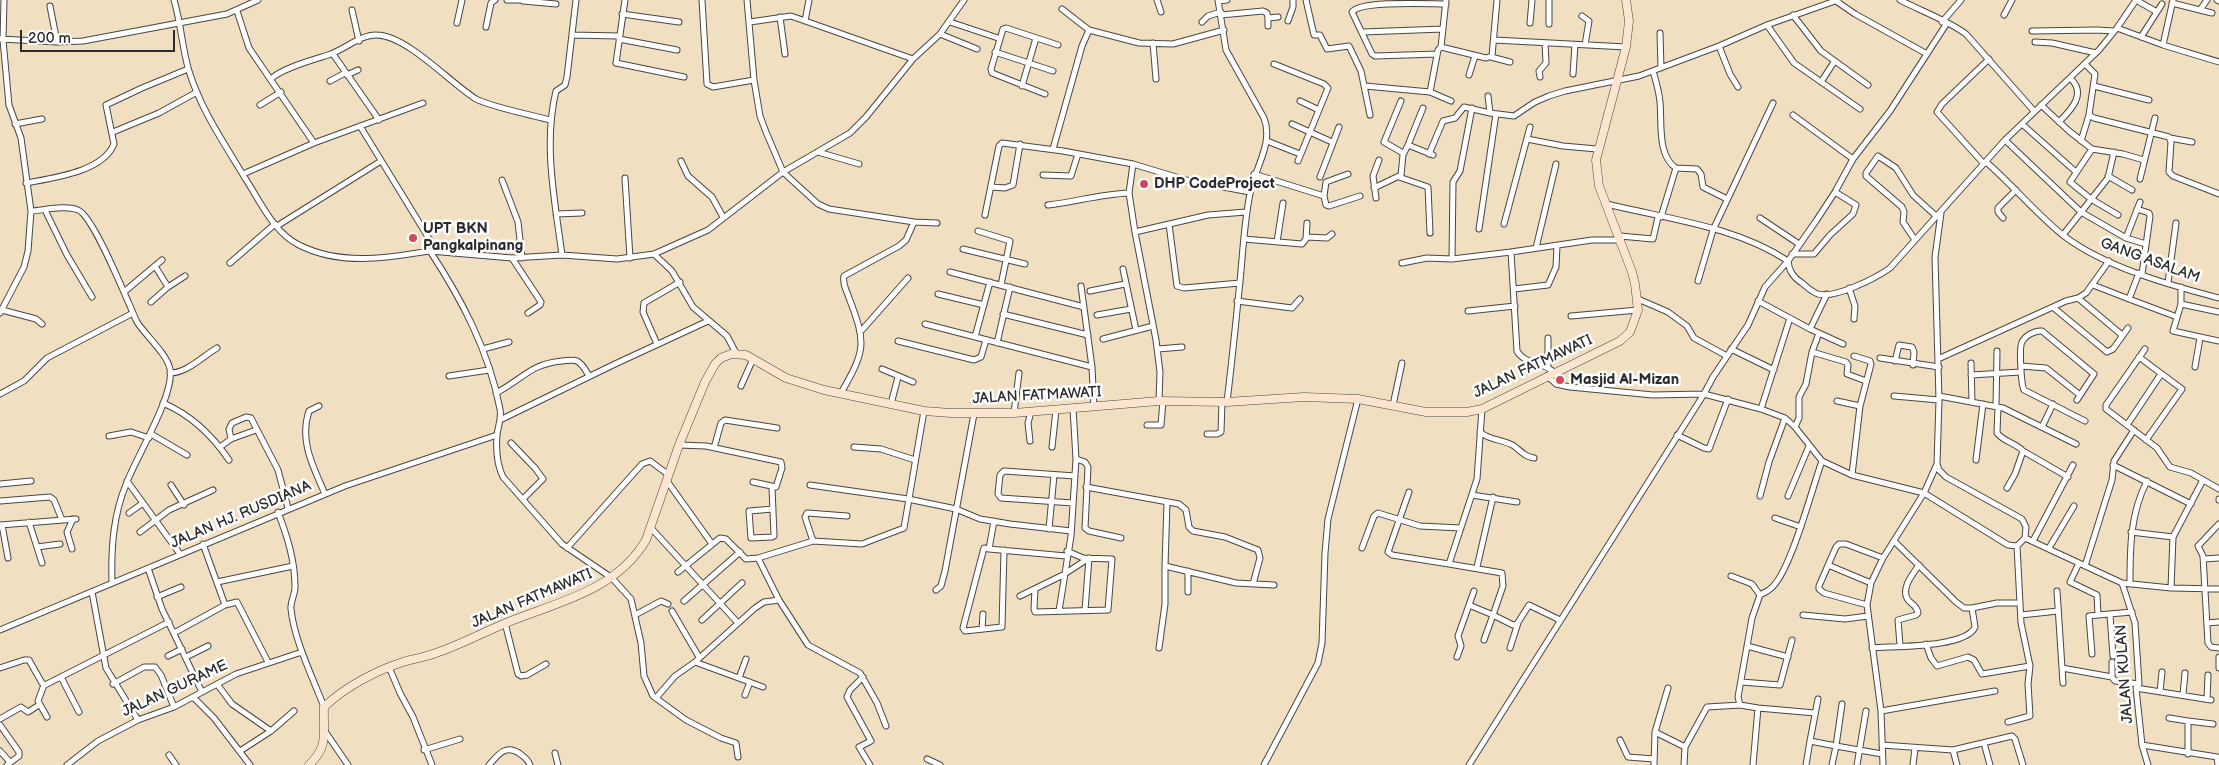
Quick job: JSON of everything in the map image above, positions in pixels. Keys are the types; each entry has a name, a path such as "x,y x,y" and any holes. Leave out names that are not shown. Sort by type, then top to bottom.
{"street":[{"path":"4,0 2,39 9,105 21,138 31,211 28,251 24,268 1,311 36,319 42,324"},
{"path":"174,0 181,23 188,69 197,92 217,135 276,225 287,237 302,246 338,256 368,260 433,251 512,258 562,255 608,259 630,258 654,254 695,237 783,172 850,133 866,117 914,59 940,34 964,0"},
{"path":"2,39 57,42 83,41 237,11 258,0"},
{"path":"457,23 462,0"},
{"path":"486,28 491,3 495,0"},
{"path":"506,0 556,4"},
{"path":"562,255 552,174 550,120 556,91 565,85 567,77 576,0"},
{"path":"625,0 615,60 619,65 684,77"},
{"path":"702,0 707,84 713,87 754,80"},
{"path":"747,0 754,80 760,116 783,172 818,204 829,209 914,222 937,223"},
{"path":"805,22 810,0"},
{"path":"1157,0 1161,12"},
{"path":"1207,434 1221,432 1234,350 1246,212 1254,174 1267,141 1268,130 1264,118 1226,50 1218,1 1227,0"},
{"path":"1288,21 1293,7 1293,0"},
{"path":"1306,0 1314,35 1320,35 1328,49 1349,46 1361,71 1370,115"},
{"path":"1491,57 1497,0"},
{"path":"1530,23 1532,0"},
{"path":"1548,0 1549,24"},
{"name":"JALAN FATMAWATI","path":"324,708 344,691 389,667 454,647 505,624 586,593 612,578 640,550 651,528 679,445 710,372 721,358 736,353 753,359 786,378 842,393 924,411 1014,414 1161,401 1225,402 1304,396 1358,399 1443,413 1482,409 1549,371 1620,341 1630,332 1638,310 1638,298 1636,284 1599,186 1596,170 1597,149 1626,46 1629,21 1626,0"},
{"path":"1408,145 1431,155 1443,121 1455,118 1464,107 1493,114 1514,116 1535,102 1557,93 1617,82 1653,71 1793,15 1837,0 1855,14 1927,54"},
{"path":"1900,0 1945,23 1955,25 1966,34 2034,112"},
{"path":"1469,765 1751,319 1765,287 1788,261 1835,192 1853,159 1890,111 1961,0"},
{"path":"2004,15 2012,0"},
{"path":"1788,261 1789,270 1797,280 1817,294 1827,294 1849,288 1880,275 1915,240 2005,140 2096,53 2116,30 2136,0 2158,12"},
{"path":"2200,10 2207,0"},
{"path":"1430,92 1441,47 1446,2 1382,2 1353,9 1352,12 1372,54 1375,56 1438,54"},
{"path":"2163,45 2172,2 2212,14"},
{"path":"2141,37 2162,4"},
{"path":"50,6 57,42"},
{"path":"1062,9 1089,30 1139,42 1178,44 1224,30"},
{"path":"352,10 359,41"},
{"path":"237,11 249,48 272,78 314,143"},
{"path":"1202,22 1208,16 1263,11 1268,18 1268,26"},
{"path":"622,14 679,22"},
{"path":"1793,15 1821,51 1868,85"},
{"path":"750,22 791,16 914,59"},
{"path":"1582,16 1589,20 1585,45"},
{"path":"780,17 785,54"},
{"path":"1268,18 1278,17"},
{"path":"950,22 998,38"},
{"path":"1768,25 1794,63 1860,109"},
{"path":"1045,94 992,73 991,69 998,38 1004,27 1058,45"},
{"path":"1363,32 1443,29"},
{"path":"1053,149 1082,46 1089,30"},
{"path":"2032,31 2116,30 2219,62"},
{"path":"1660,33 1661,68"},
{"path":"940,34 977,49"},
{"path":"272,78 333,54 371,35 380,35 420,55 478,100 550,120"},
{"path":"572,35 619,38 677,50"},
{"path":"1022,86 1036,38"},
{"path":"1494,40 1626,46"},
{"path":"2035,42 2052,43 2096,53"},
{"path":"1153,43 1156,79"},
{"path":"1540,78 1539,71 1546,63 1545,43"},
{"path":"1573,74 1576,45"},
{"path":"1719,46 1738,87"},
{"path":"1441,47 1475,56 1491,57 1510,62"},
{"path":"995,52 1053,71"},
{"path":"333,54 379,120"},
{"path":"1470,75 1475,56"},
{"name":"GANG ASALAM","path":"1989,59 1942,104 1937,112 1985,163 2063,235 2081,247 2109,261 2140,273 2219,298"},
{"path":"1821,82 1834,62"},
{"path":"1274,64 1326,86 1327,91 1298,161"},
{"path":"2081,141 2089,115 2095,72 2085,64"},
{"path":"26,183 78,173 110,152 114,144 113,132 106,105 188,69"},
{"path":"330,81 358,70"},
{"path":"1653,71 1660,101 1664,147 1669,163 1676,168 1697,169 1701,174 1703,187 1727,199"},
{"path":"2059,122 2071,110 2078,91 2076,84 2070,78"},
{"path":"1364,86 1430,92 1450,101"},
{"path":"2094,86 2149,100"},
{"path":"113,132 159,113 197,92"},
{"path":"260,105 281,92"},
{"path":"1479,229 1493,114 1488,96"},
{"path":"1300,101 1319,110"},
{"path":"1401,101 1384,143 1404,153"},
{"path":"243,174 314,143 423,102"},
{"path":"1698,281 1713,230 1773,103"},
{"path":"2041,105 2092,149 2114,152 2144,160"},
{"path":"1374,188 1399,177 1402,173 1404,153 1423,108"},
{"path":"1452,258 1453,182 1460,171 1472,108"},
{"path":"1793,115 1853,159"},
{"path":"2089,115 2094,118 2170,138 2192,142"},
{"path":"2140,179 2155,118"},
{"path":"16,124 42,119"},
{"path":"1292,124 1332,142"},
{"path":"2022,124 2076,172"},
{"path":"360,126 433,251 472,322 483,349 501,411 497,435 500,470 511,487 566,548 612,578 632,599 642,652 644,676 648,688 656,698 686,720 721,738 736,743 738,757"},
{"path":"1320,177 1339,127"},
{"path":"1504,224 1530,127"},
{"path":"2170,138 2169,172 2173,176 2219,194"},
{"path":"1527,139 1562,146 1597,149"},
{"path":"2005,140 2081,212 2126,238 2146,244"},
{"path":"1267,141 1300,154"},
{"path":"985,215 1000,144 1005,142 1133,164 1186,180 1250,192"},
{"path":"991,186 1005,188 1014,186 1020,144"},
{"path":"2092,149 2070,182 2091,199 2118,215"},
{"path":"817,152 859,164"},
{"path":"2063,235 2108,176 2114,152"},
{"path":"1043,175 1070,177 1078,154"},
{"path":"1915,240 1903,222 1904,212 1902,207 1866,176 1866,173 1878,156 1881,156 1896,168 1914,195 1939,214"},
{"path":"1376,198 1373,176 1380,160"},
{"path":"681,161 688,176 712,197 723,217"},
{"path":"230,263 276,225 381,162"},
{"path":"1133,164 1129,192 1158,349 1160,372 1161,425 1147,425"},
{"path":"1536,248 1556,164"},
{"path":"1402,263 1427,258 1452,258 1511,252 1592,240 1620,238 1653,239 1676,168"},
{"path":"1254,174 1324,196"},
{"path":"1348,174 1326,182 1324,196 1327,206 1360,196"},
{"path":"2108,176 2132,190"},
{"path":"1399,177 1428,187 1430,234"},
{"path":"625,178 630,258"},
{"path":"502,180 518,222 522,258"},
{"path":"2003,218 1998,209 2016,190"},
{"path":"1048,205 1129,192"},
{"path":"1792,254 1814,254 1830,235 1853,214 1856,205 1835,192"},
{"path":"2126,238 2140,202"},
{"path":"1277,242 1283,204"},
{"path":"1607,204 1713,230 1758,245 1788,261"},
{"path":"31,211 66,208 77,209 82,212 101,243 133,313 145,334 167,359 170,373 163,402 150,436 127,481 112,534 112,583"},
{"path":"2129,299 2140,273 2150,215 2137,209"},
{"path":"45,210 67,256 92,297"},
{"path":"1135,232 1208,215 1246,212"},
{"path":"556,214 582,213"},
{"path":"1548,338 1549,371 1556,384 1570,388 1653,395 1704,394 1761,409 1785,418 1795,427 1822,461 1852,475 1924,493 2008,545 2016,546 2025,538 2026,527 2022,519 1946,477 1939,470 1937,464 1939,367 1935,257 1939,214"},
{"path":"1760,218 1799,244"},
{"path":"842,393 861,355 862,330 844,285 844,276 899,246 906,240 914,222"},
{"path":"1244,239 1302,244 1307,236 1307,223"},
{"path":"2168,282 2176,223"},
{"path":"1169,224 1176,284 1179,287 1240,283"},
{"path":"978,232 1010,241 1001,285"},
{"path":"1307,236 1329,238 1332,234"},
{"path":"1514,290 1548,285 1556,267 1557,246"},
{"path":"963,249 1024,264"},
{"path":"1511,252 1515,338 1518,354 1549,371"},
{"path":"654,254 672,271 693,307 727,336 736,353"},
{"path":"512,258 541,302 540,305 528,314"},
{"path":"124,292 162,260"},
{"path":"1938,359 2066,301 2078,298 2093,285 2109,261"},
{"path":"155,266 168,287"},
{"path":"1123,269 1136,330"},
{"path":"950,272 1084,307"},
{"path":"151,302 168,287 185,276"},
{"path":"862,330 908,278"},
{"path":"657,344 643,312 644,303 680,282"},
{"path":"975,337 990,282"},
{"path":"1090,291 1126,284"},
{"path":"2093,285 2177,317"},
{"path":"1081,286 1092,367 1094,406"},
{"path":"997,343 1010,287"},
{"path":"2181,287 2181,304 2173,331 2219,342"},
{"path":"1849,288 1855,306 1854,319"},
{"path":"938,294 984,306"},
{"path":"1810,329 1827,294"},
{"path":"1638,298 1668,312 1687,326 1694,338 1727,356"},
{"path":"2078,298 2122,335"},
{"path":"1237,301 1292,308 1300,299"},
{"path":"1758,301 1819,334 1843,344"},
{"path":"2181,304 2219,312"},
{"path":"1468,311 1515,306"},
{"path":"2054,308 2107,352 2112,349 2128,328"},
{"path":"1097,316 1131,309"},
{"path":"1571,316 1638,310"},
{"path":"0,394 24,381 47,358 133,313"},
{"path":"1004,314 1088,335"},
{"path":"1761,409 1790,318"},
{"path":"500,420 708,321"},
{"path":"925,324 1092,367"},
{"path":"1103,338 1153,326"},
{"path":"1971,375 1997,374 2021,369 2046,368 2078,397 2094,374 2042,331 2036,331 2021,342 2021,369 2024,390 2085,421"},
{"path":"1795,427 1799,418 1800,397 1806,384 1812,352 1819,334"},
{"path":"2195,366 2200,338"},
{"path":"898,341 974,360 981,357 986,340"},
{"path":"483,349 509,342"},
{"path":"1895,362 1899,345 1908,345 1912,347 1914,352 1913,364"},
{"path":"1158,349 1182,347"},
{"path":"170,373 184,372 198,360 218,348"},
{"path":"1731,349 1774,370"},
{"path":"2145,349 2106,406 2107,410 2160,452 2164,462 2170,467 2191,473 2219,489"},
{"path":"1997,351 1997,433 2006,442 2022,449 2068,477"},
{"path":"1812,352 1846,362 1848,366 1847,374 1866,380"},
{"path":"1852,475 1860,406 1870,361 1854,356"},
{"path":"2138,357 2182,389 2146,440"},
{"path":"1880,358 1895,362 1939,367"},
{"path":"741,386 753,359"},
{"path":"496,393 515,383 533,368 546,363 575,360 581,364 589,376"},
{"path":"1393,405 1402,363"},
{"path":"1971,363 1972,402"},
{"path":"882,369 913,382"},
{"path":"449,376 489,370"},
{"path":"1014,414 1019,373"},
{"path":"2127,425 2161,374"},
{"path":"891,404 898,377"},
{"path":"1894,396 1939,398 1997,407 2026,418 2076,444"},
{"path":"1264,765 1318,663 1322,644 1328,519 1358,399"},
{"path":"1677,435 1709,449 1728,399"},
{"path":"1837,401 1860,406"},
{"path":"163,402 195,422 220,447 229,460"},
{"path":"1976,460 1983,404"},
{"path":"2042,427 2053,404"},
{"path":"319,406 309,411 304,437 310,459 325,494"},
{"path":"1059,610 1071,531 1075,476 1073,408"},
{"path":"1449,564 1472,495 1479,460 1482,409"},
{"path":"1052,447 1056,410"},
{"path":"678,572 717,539 723,538 746,559 758,558 813,541 862,544 901,530 905,526 924,411"},
{"path":"1030,412 1028,423 1030,441"},
{"path":"936,590 941,586 944,577 974,414"},
{"path":"231,439 230,426 237,420 246,417 251,418 278,470 288,508"},
{"path":"1760,496 1766,471 1785,418"},
{"path":"714,448 721,423 725,420 777,428"},
{"path":"220,447 231,439 256,430"},
{"path":"2085,566 2112,480 2113,465 2134,430"},
{"path":"109,436 131,432 150,436 188,455"},
{"path":"1480,432 1487,437 1514,447 1525,456 1534,458"},
{"name":"JALAN HJ. RUSDIANA","path":"0,630 288,508 497,435"},
{"path":"511,443 543,478 523,499"},
{"path":"679,445 714,448 780,460 782,468 777,486 772,488 753,482"},
{"path":"1788,496 1809,446"},
{"path":"854,447 882,449 915,460"},
{"path":"2007,488 2016,474 2023,451"},
{"path":"1076,459 1085,462 1087,465 1085,528 1089,531 1122,538"},
{"path":"566,548 642,464 650,461 668,478 712,544"},
{"path":"1741,705 1738,702 1752,618 1760,595 1775,584 1801,526 1822,461"},
{"path":"1883,765 1881,711 1867,605 1871,583 1883,558 1924,493 1937,464"},
{"path":"2033,541 2073,465"},
{"path":"2113,465 2191,504"},
{"path":"1073,503 1001,498 998,494 1002,472 1075,476"},
{"path":"1049,529 1054,475"},
{"path":"2171,588 2173,537 2202,480"},
{"path":"127,481 180,554"},
{"path":"0,484 31,482"},
{"path":"2130,584 2130,532 2138,501 2146,482"},
{"path":"171,485 184,504"},
{"path":"810,485 908,499 956,509 994,521 1071,531"},
{"path":"1086,487 1184,507 1189,527 1193,531 1225,537 1258,550 1260,558 1253,584"},
{"path":"772,488 773,509 773,536 751,538 749,511 773,509"},
{"path":"140,532 170,510 213,490"},
{"path":"1409,492 1388,548 1389,553 1477,567 1502,574 1503,586 1484,640"},
{"path":"1472,495 1517,502"},
{"path":"0,501 50,497 54,500 62,520"},
{"path":"1477,567 1493,498"},
{"path":"1159,648 1165,604 1164,566 1167,502"},
{"path":"129,513 143,503"},
{"path":"2049,548 2074,506"},
{"path":"278,512 287,535 293,566 295,591 290,609 302,652 324,708 323,748 319,756 309,765"},
{"path":"813,541 805,517 807,513 847,516"},
{"path":"1362,548 1376,513 1420,526 1461,528"},
{"path":"1775,518 1801,526"},
{"path":"8,558 1,525 74,519 67,532 72,548"},
{"path":"989,548 994,521"},
{"path":"29,522 42,564"},
{"path":"2219,524 2198,544 2204,560 2209,644 2211,647 2219,648"},
{"path":"651,528 738,623"},
{"path":"2130,532 2173,537"},
{"path":"2025,538 2122,583 2171,588 2219,589"},
{"path":"1894,541 1964,608 1996,603 2020,603"},
{"path":"1867,605 1820,590 1819,586 1836,547 1840,543 1883,558"},
{"path":"37,547 60,544"},
{"path":"203,544 225,605"},
{"path":"40,556 52,546"},
{"path":"2008,722 2030,716 2030,666 2021,615 2016,546"},
{"path":"1004,550 1002,627 965,631 963,628 984,548 1112,559 1112,580 1108,610 1034,611 1035,589"},
{"path":"684,601 740,552"},
{"path":"758,558 780,600 808,646 854,668 863,677 886,726"},
{"path":"1020,596 1063,575 1089,558"},
{"path":"1085,610 1089,558"},
{"path":"2204,560 2219,558"},
{"path":"2079,563 2069,584 2097,595 2098,614"},
{"path":"1900,645 1898,620 1918,613 1917,607 1906,596 1906,590 1918,564"},
{"path":"1828,565 1871,583"},
{"path":"217,582 293,566"},
{"path":"1164,566 1236,583 1274,585"},
{"path":"148,568 157,596 202,692"},
{"path":"1188,572 1188,592"},
{"path":"1731,576 1752,584 1760,595"},
{"path":"702,620 742,583"},
{"name":"JALAN KULAN","path":"2122,583 2132,612 2137,636 2137,686 2142,745 2148,765"},
{"path":"157,596 182,587"},
{"path":"1457,657 1460,646 1458,636 1474,590"},
{"path":"2057,591 2064,683"},
{"path":"92,592 102,656 113,684 138,720"},
{"path":"656,698 675,676 695,662 759,604 780,600"},
{"path":"174,633 233,601 238,602 268,662"},
{"path":"635,615 661,602 668,604"},
{"path":"1469,605 1493,614 1513,625 1518,623"},
{"path":"1510,648 1518,623 1529,605 1560,620"},
{"path":"1872,648 1948,642 1969,634 1975,627 1972,608"},
{"path":"672,611 699,657"},
{"path":"2021,615 2058,611"},
{"path":"2092,654 2089,616 2132,612"},
{"path":"982,629 983,614"},
{"path":"1803,615 1845,619 1868,616"},
{"path":"2110,615 2112,677 2114,681 2160,692 2209,700 2208,675"},
{"path":"47,717 39,705 38,699 44,685 169,622"},
{"path":"2207,623 2219,622"},
{"path":"505,624 518,674 521,676 527,675 546,664"},
{"path":"1741,682 1779,686 1782,681 1792,640"},
{"path":"1926,644 1930,658 1937,666 1966,657 1974,660 1982,674 2030,666"},
{"path":"186,657 208,646"},
{"path":"1747,646 1788,657"},
{"path":"168,656 182,649"},
{"name":"JALAN GURAME","path":"69,764 98,741 138,720 174,707 217,684 268,662 302,652"},
{"path":"2219,657 2219,668"},
{"path":"739,678 746,659"},
{"path":"0,668 29,660 44,685"},
{"path":"695,662 763,687"},
{"path":"113,684 144,667 155,667 161,675 174,707"},
{"path":"389,667 413,717 424,750 432,765"},
{"path":"2062,668 2112,677"},
{"path":"2160,692 2162,672"},
{"path":"2183,696 2185,673"},
{"path":"61,677 79,712"},
{"path":"863,677 850,690 847,697 871,741 859,747 870,765"},
{"path":"745,695 750,682"},
{"path":"217,684 232,704 271,731"},
{"path":"1654,765 1655,732 1668,688"},
{"path":"1881,711 1996,691"},
{"path":"193,697 214,718 250,765"},
{"path":"1806,765 1818,699"},
{"path":"1832,765 1842,704"},
{"path":"0,719 21,708 27,712 39,705"},
{"path":"1684,765 1685,747 1707,707 1741,705 1815,713"},
{"path":"1753,765 1758,708"},
{"path":"240,751 271,731 294,711"},
{"path":"1857,765 1866,711"},
{"path":"2169,718 2213,724"},
{"path":"2188,721 2188,754"},
{"path":"0,725 19,752 19,756 8,764 0,751"},
{"path":"324,729 348,765"},
{"path":"1655,732 1685,747"},
{"path":"1882,745 1953,750 2012,736 2015,738 2023,765"},
{"path":"424,750 460,739"},
{"path":"1620,740 1628,757 1654,759"},
{"path":"1810,741 1882,754"},
{"path":"1984,743 1990,765"},
{"path":"2142,745 2188,754 2218,757 2218,765"},
{"path":"1913,765 1915,748"},
{"path":"489,765 501,751 507,749 514,750 528,760 530,765"},
{"path":"1953,750 1957,765"},
{"path":"555,753 558,765"},
{"path":"170,755 176,765"},
{"path":"927,759 940,765"}],"place":[{"name":"DHP CodeProject","path":"1144,184"},
{"name":"UPT BKN Pangkalpinang","path":"413,238"},
{"name":"Masjid Al-Mizan","path":"1560,380"}]}
